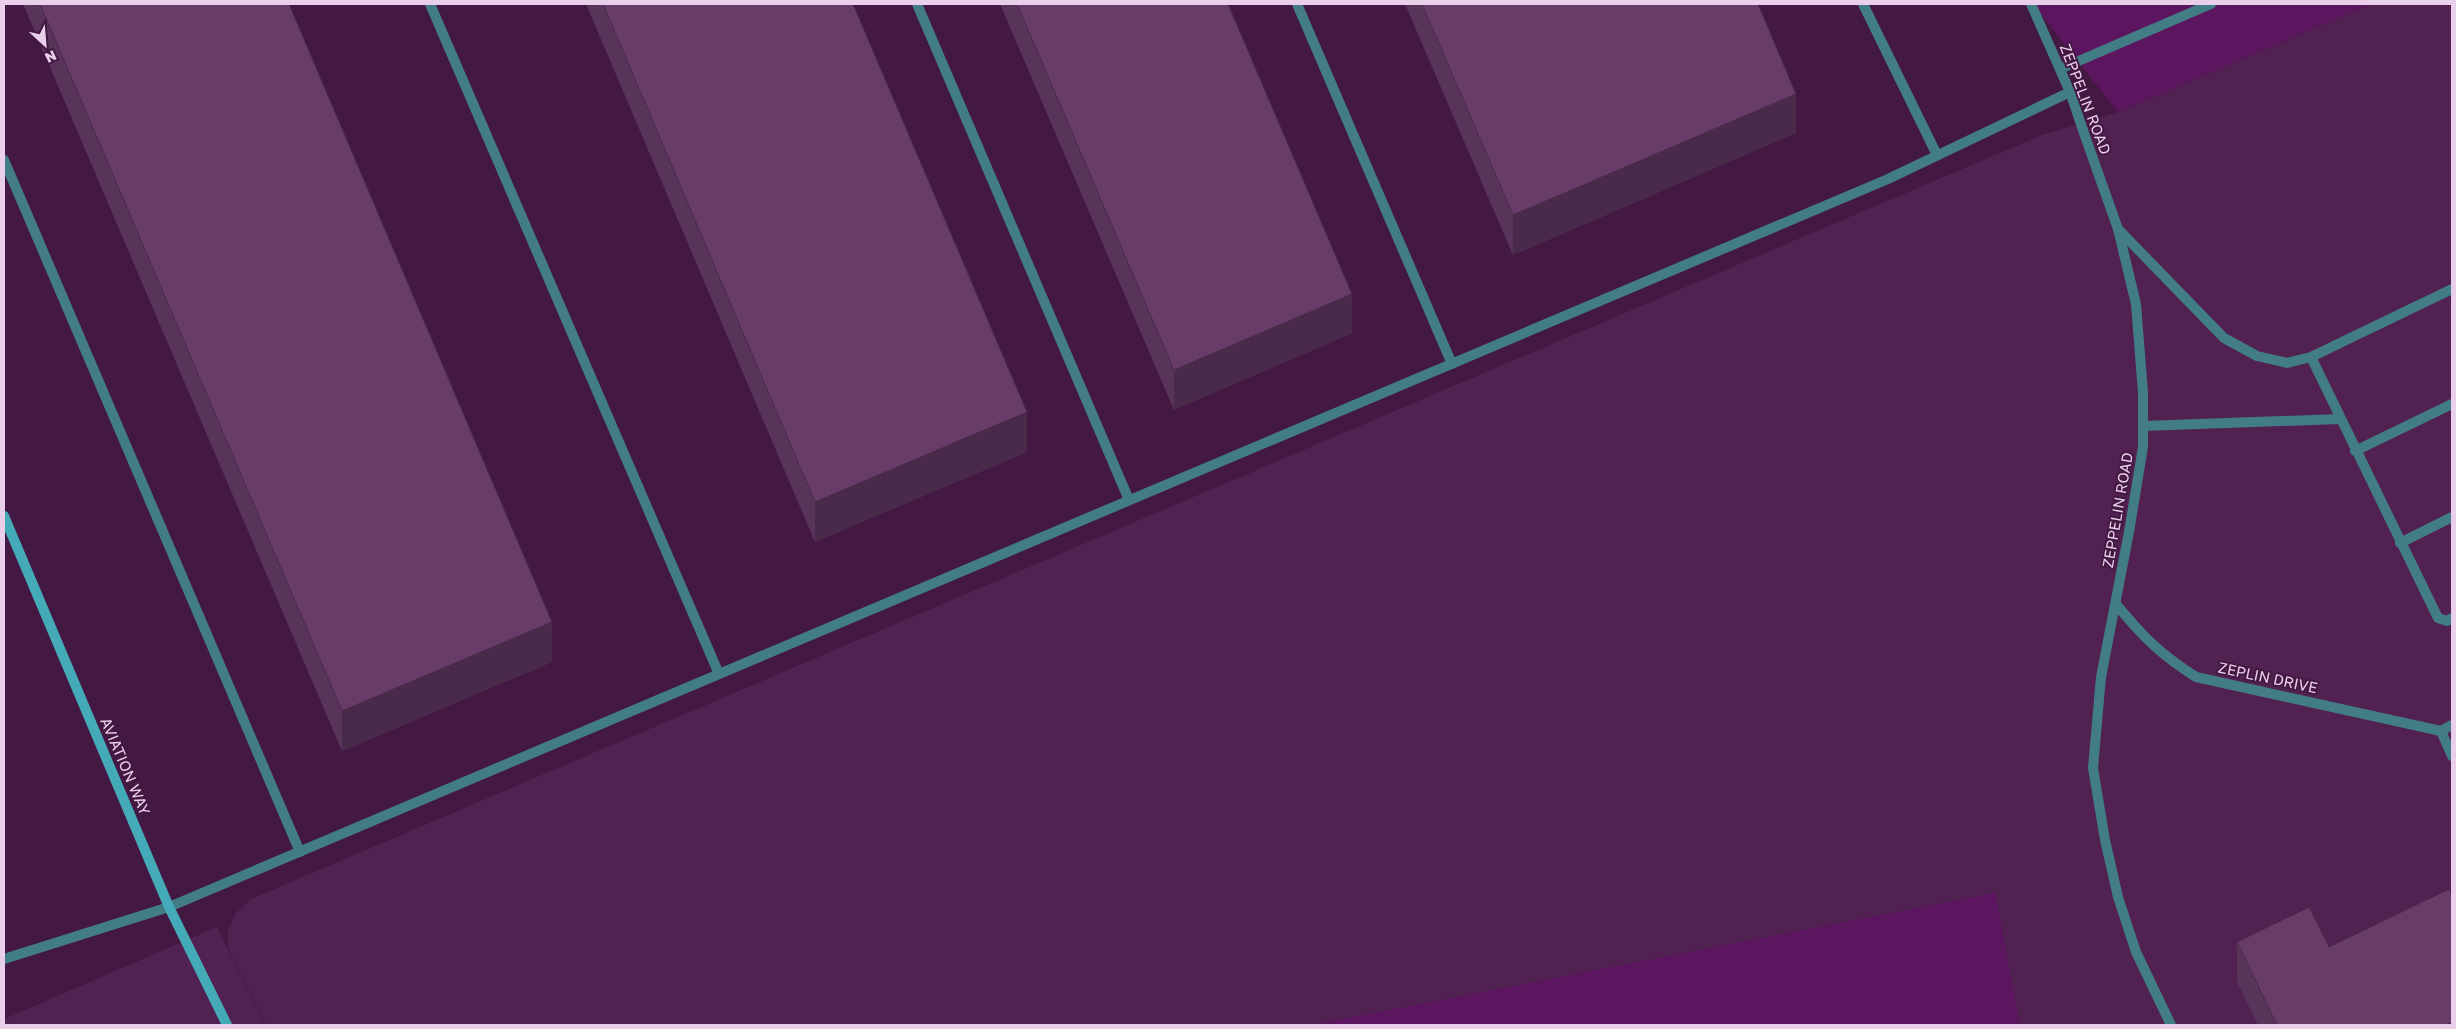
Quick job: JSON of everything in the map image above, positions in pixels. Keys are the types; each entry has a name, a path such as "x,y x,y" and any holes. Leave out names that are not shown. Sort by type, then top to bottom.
{"street":[{"path":"430,4 719,674"},
{"path":"917,4 1129,500"},
{"path":"1297,4 1452,364"},
{"path":"1863,4 1937,155"},
{"name":"ZEPPELIN ROAD","path":"2030,4 2070,92 2118,229 2136,304 2143,393 2140,466 2101,677 2093,768 2105,840 2118,897 2136,952 2171,1025"},
{"path":"2060,69 2210,4"},
{"path":"4,959 169,907 1888,178 2070,92"},
{"path":"4,160 300,852"},
{"path":"2118,229 2224,338 2257,356 2287,363 2311,357 2452,289"},
{"path":"2311,357 2355,451 2438,618 2447,621 2452,618"},
{"path":"2355,451 2452,404"},
{"path":"2143,426 2340,418"},
{"name":"AVIATION WAY","path":"4,516 169,907 227,1025"},
{"path":"2400,543 2452,517"},
{"name":"ZEPLIN DRIVE","path":"2116,604 2141,634 2165,657 2196,677 2440,731"},
{"path":"2452,725 2440,731 2452,756"}],"shaded area":[{"path":"2033,4 2371,4 2118,112"},
{"path":"2371,4 2452,4 2452,1025 266,1025 229,950 227,932 236,913 251,899 2042,135 2118,112"},
{"path":"1995,893 2020,1025 1312,1025"},
{"path":"217,927 265,1025 4,1025 4,1019"}],"building":[{"path":"40,4 289,4 552,622 342,711"},
{"path":"603,4 853,4 1027,412 815,502"},
{"path":"1017,4 1228,4 1352,294 1174,370"},
{"path":"1422,4 1758,4 1796,94 1513,215"},
{"path":"2449,889 2452,895 2452,1022 2446,1025 2277,1025 2237,942 2309,907 2329,947"}]}
